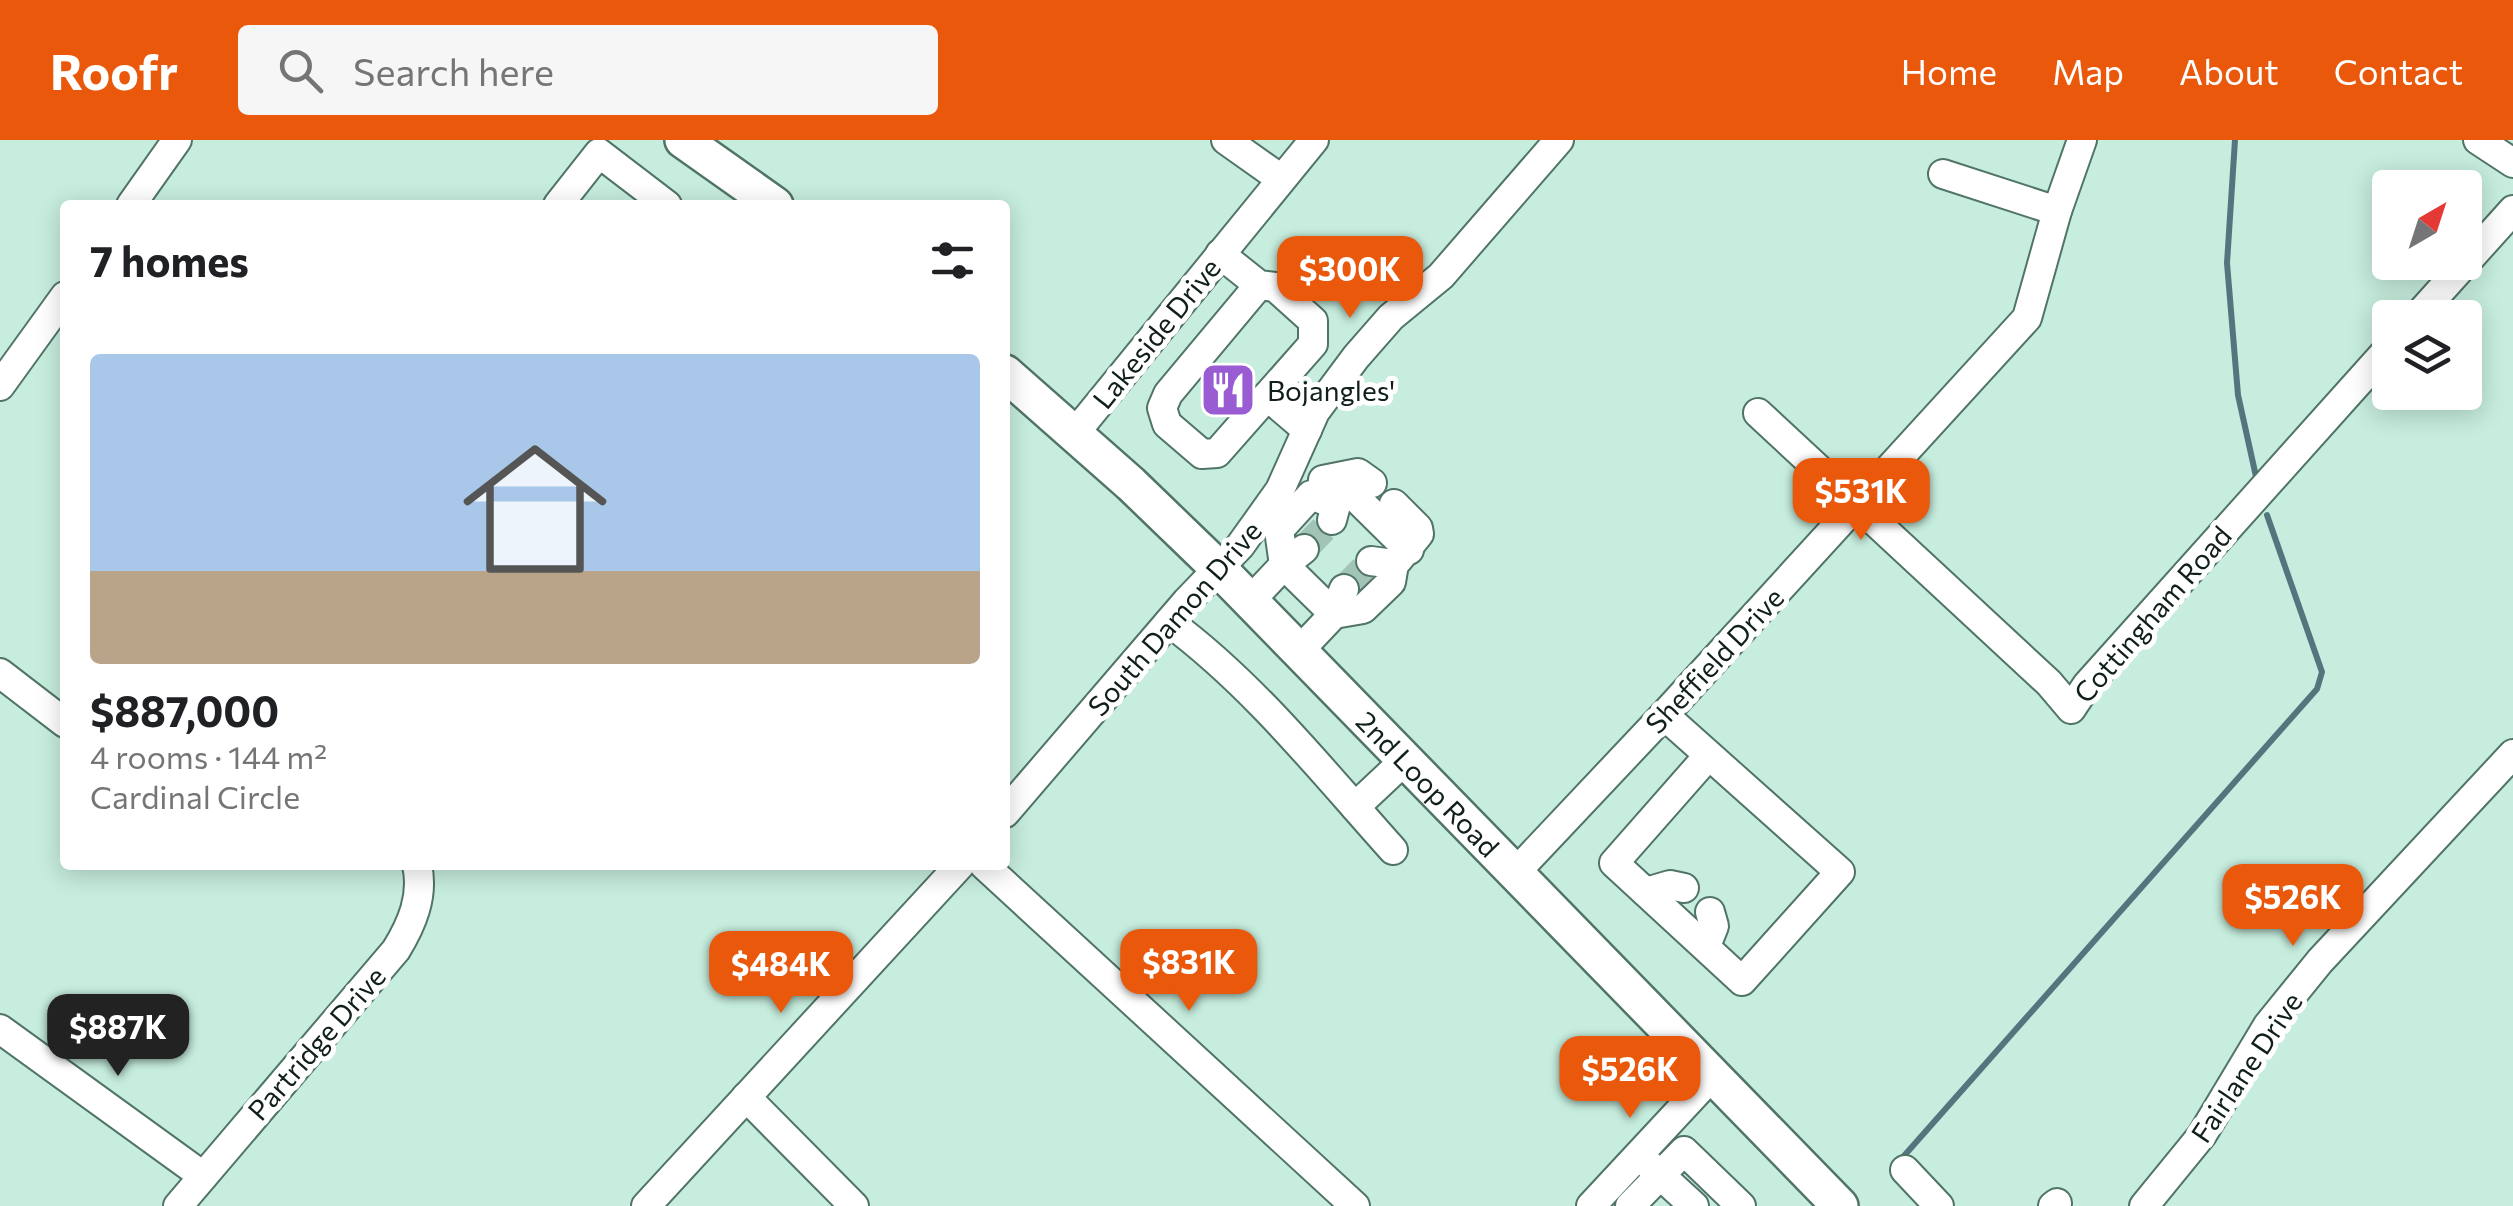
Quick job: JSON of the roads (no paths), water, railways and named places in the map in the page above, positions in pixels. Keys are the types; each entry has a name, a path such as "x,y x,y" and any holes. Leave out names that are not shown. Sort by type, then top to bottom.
{"main road":[{"path":"682,140 768,200"},
{"name":"2nd Loop Road","path":"1010,377 1218,568 1840,1206"}],"street":[{"path":"135,200 177,140"},
{"path":"1226,140 1281,178"},
{"name":"Lakeside Drive","path":"1076,434 1314,140"},
{"name":"South Damon Drive","path":"1010,807 1262,518 1331,389 1391,317 1441,276 1558,140"},
{"name":"Sheffield Drive","path":"1516,872 2027,318 2082,140"},
{"path":"2478,140 2513,163"},
{"path":"568,200 596,144 661,200"},
{"path":"1942,174 2057,211"},
{"path":"2432,300 2513,210"},
{"path":"1220,254 1259,285 1274,287 1313,321 1312,344 1217,453 1202,454 1167,424 1162,408 1168,394 1259,285"},
{"path":"0,386 60,303"},
{"name":"Cottingham Road","path":"1856,505 2048,683 2071,709 2087,685 2372,367"},
{"path":"1267,396 1307,430"},
{"path":"1758,414 1856,505"},
{"path":"1290,467 1337,493 1391,558 1391,582 1363,609 1339,602 1294,557 1279,530 1337,493"},
{"path":"1391,558 1419,534 1418,528 1394,504"},
{"path":"1250,601 1294,557"},
{"path":"1299,651 1339,602"},
{"path":"1169,622 1220,662 1393,850"},
{"path":"0,673 60,719"},
{"path":"1664,715 1709,755 1840,872 1742,981 1614,863 1709,755"},
{"name":"Fairlane Drive","path":"2163,1199 2268,1025 2299,986 2513,754"},
{"path":"1355,807 1405,760"},
{"name":"Partridge Drive","path":"178,1206 396,950 418,903 417,870"},
{"path":"646,1206 955,870"},
{"path":"989,870 1355,1206"},
{"path":"1646,892 1670,886 1684,888"},
{"path":"1706,946 1714,926 1710,912"},
{"path":"0,1029 203,1176"},
{"path":"1600,1203 1638,1155 1712,1076"},
{"path":"746,1096 854,1206"},
{"path":"1630,1206 1684,1152 1741,1206"},
{"path":"1638,1155 1694,1206"},
{"path":"1905,1170 1939,1206"}],"waterway":[{"path":"2235,140 2227,263 2238,395 2257,481"},
{"path":"1903,1157 2317,689 2322,672 2267,515"}],"tunnel":[{"path":"1304,549 1332,520"},
{"path":"1344,589 1371,561"}],"place":[{"name":"Bojangles'","path":"1228,390"}]}
